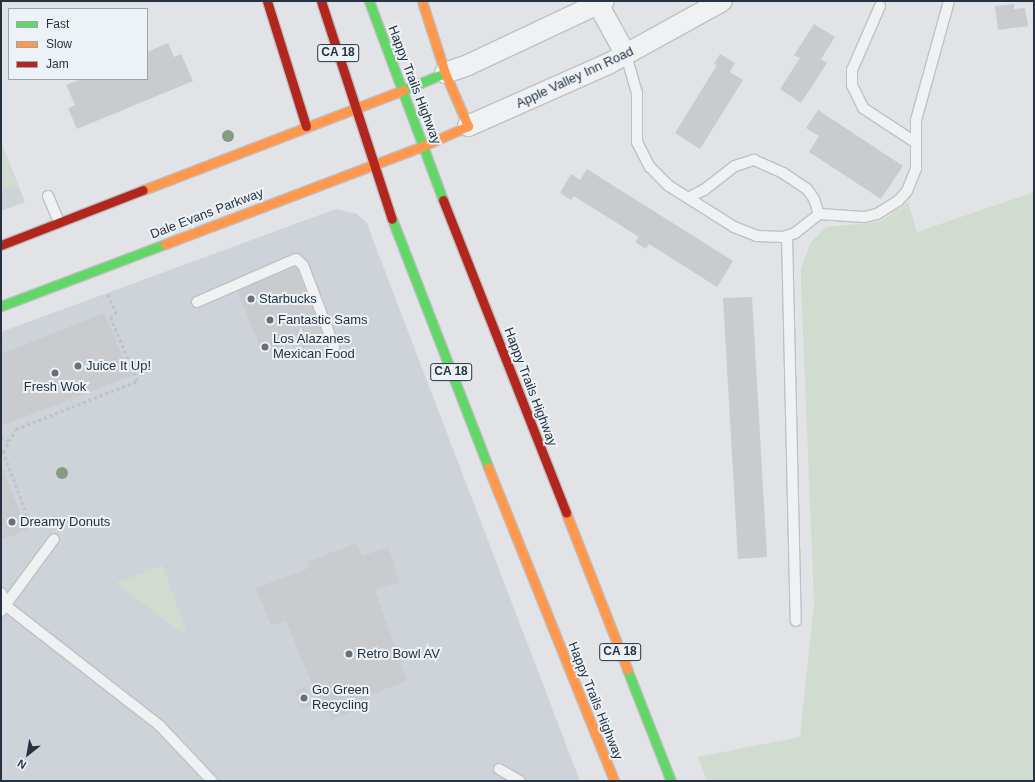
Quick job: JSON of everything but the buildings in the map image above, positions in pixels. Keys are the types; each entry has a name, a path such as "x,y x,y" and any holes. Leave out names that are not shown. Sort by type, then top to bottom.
{"main road":[{"path":"267,1 306,126"},
{"name":"Happy Trails Highway","path":"321,1 374,165 531,579 614,781"},
{"name":"Happy Trails Highway","path":"369,1 423,146 671,781"},
{"path":"422,1 445,73 468,126"},
{"path":"1,245 355,106 403,90 445,73"},
{"name":"Apple Valley Inn Road","path":"423,146 468,126"},
{"name":"Dale Evans Parkway","path":"1,306 423,146"}],"street":[{"name":"Apple Valley Inn Road","path":"468,126 626,55 722,1"},
{"path":"445,73 468,65 601,2 626,55"}],"lane":[{"path":"626,55 637,93 639,150 657,175 688,198 746,233 770,238 787,236 819,214 864,217 877,214 888,209 907,191 913,180 916,169 916,120 949,1"},
{"path":"880,6 852,70 852,85 863,108 915,142"},
{"path":"688,198 704,190 735,166 754,160 783,173 807,189 814,199 819,214"},
{"path":"48,196 58,222"},
{"path":"787,236 796,621"},
{"path":"197,302 296,259 304,265 334,346"},
{"path":"3,606 54,539"},
{"path":"1,593 3,606 160,726 212,781"},
{"path":"498,769 520,781"}],"path":[{"path":"31,528 3,452 16,429 137,381 110,317 116,314 108,295"},
{"path":"1,437 9,441"}],"shaded area":[{"path":"1,142 25,202 1,211"},
{"path":"1,142 18,185 1,191"},
{"path":"1034,192 1034,781 707,781 698,757 800,737 814,603 801,283 801,269 811,242 826,227 880,222 908,202 917,232"},
{"path":"336,209 357,214 367,223 580,781 1,781 1,332"},
{"path":"162,565 187,632 183,634 116,583"}],"traffic: fast":[{"path":"369,1 443,200"},
{"path":"403,90 445,73"},
{"path":"392,219 488,467"},
{"path":"1,306 165,244"},
{"path":"627,669 671,781"}],"traffic: slow":[{"path":"422,1 445,73 468,126 423,146"},
{"path":"143,190 403,90"},
{"path":"165,244 423,146"},
{"path":"488,467 614,781"},
{"path":"566,513 627,669"}],"traffic: jam":[{"path":"267,1 306,126"},
{"path":"321,1 392,219"},
{"path":"1,245 143,190"},
{"path":"443,200 566,513"}],"place":[{"name":"Starbucks","path":"251,299"},
{"name":"Fantastic Sams","path":"270,320"},
{"name":"Los Alazanes Mexican Food","path":"265,347"},
{"name":"Juice It Up!","path":"78,366"},
{"name":"Fresh Wok","path":"55,373"},
{"name":"Dreamy Donuts","path":"12,522"},
{"name":"Retro Bowl AV","path":"349,654"},
{"name":"Go Green Recycling","path":"304,698"}]}
